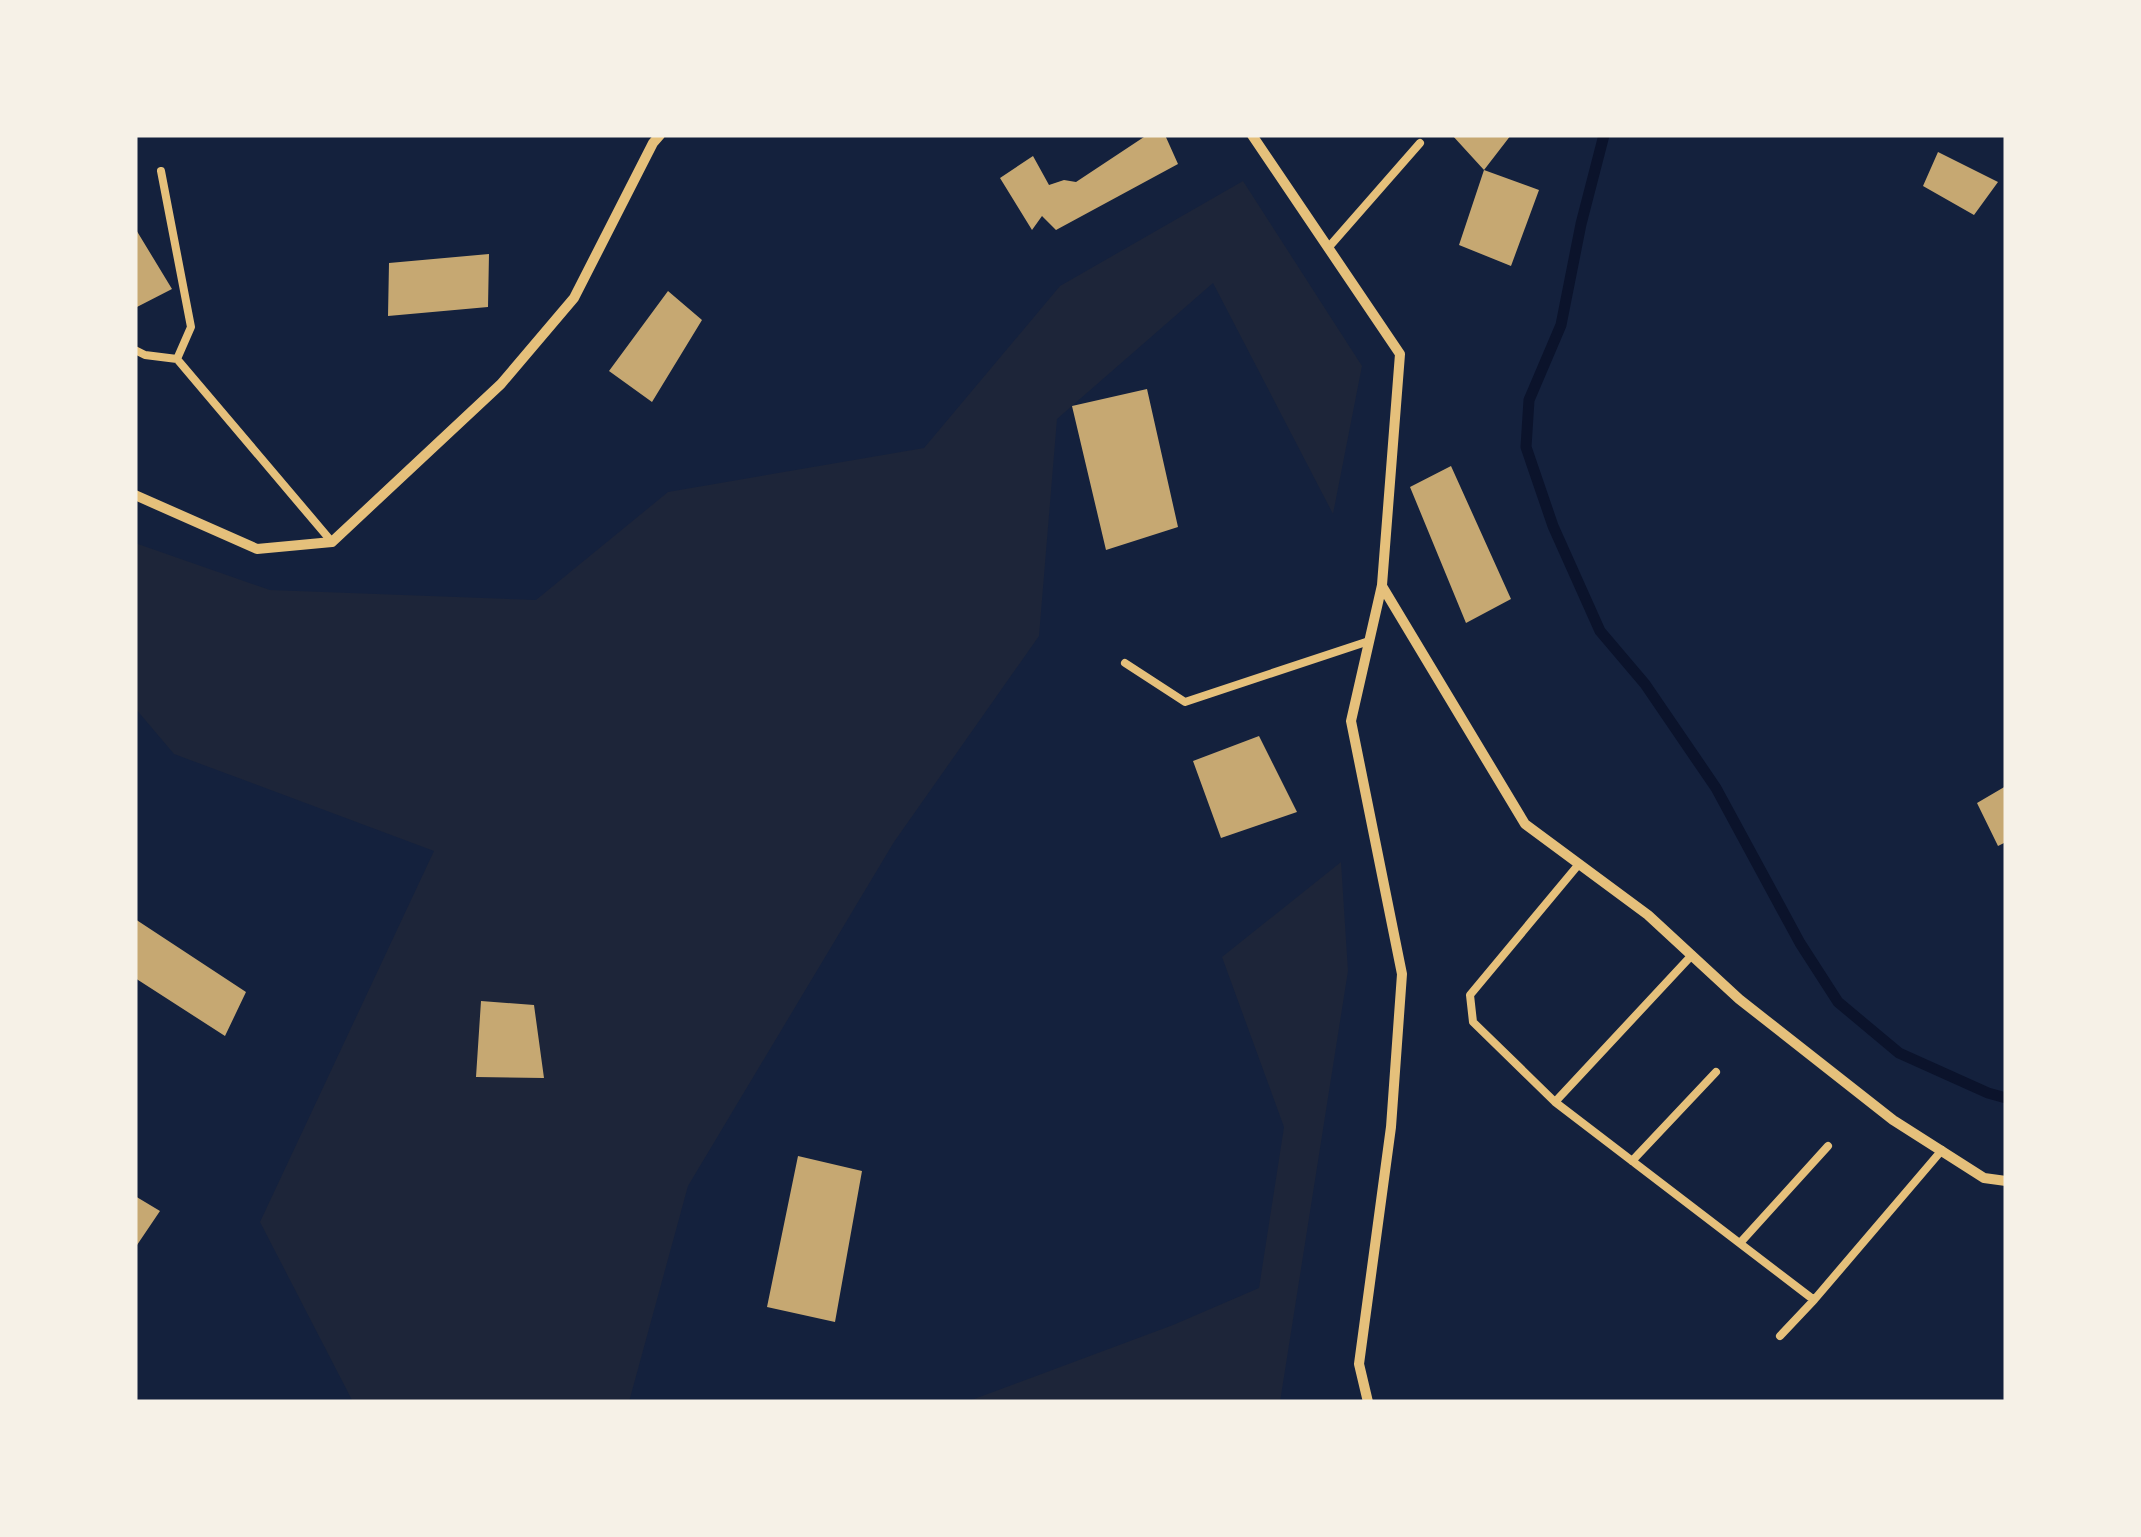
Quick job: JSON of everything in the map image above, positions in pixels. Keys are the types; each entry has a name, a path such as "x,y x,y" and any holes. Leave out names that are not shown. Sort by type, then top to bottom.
{"street":[{"path":"135,495 256,549 332,542 501,384 574,298 660,135"},
{"path":"1252,135 1400,354 1382,585 1352,720 1402,974 1391,1128 1359,1364 1368,1402"},
{"path":"1382,585 1524,824 1648,914 1739,1000 1894,1120 1984,1178 2006,1181"}],"lane":[{"path":"1328,248 1420,143"},
{"path":"161,171 191,327 176,359"},
{"path":"135,350 176,359 332,542"},
{"path":"1125,663 1185,702 1370,641"},
{"path":"1580,864 1470,994 1473,1022 1555,1102 1814,1300"},
{"path":"1555,1102 1692,955"},
{"path":"1632,1161 1716,1072"},
{"path":"1740,1244 1828,1146"},
{"path":"1780,1336 1942,1150"}],"shaded area":[{"path":"1243,181 1362,366 1333,514 1213,283 1057,419 1039,636 894,842 688,1186 629,1402 353,1402 260,1222 434,851 174,754 135,708 135,543 270,590 536,600 668,492 924,448 1060,286"},
{"path":"1341,862 1348,971 1280,1402 966,1402 1173,1325 1259,1288 1284,1127 1222,957"}],"building":[{"path":"1147,135 1165,135 1178,164 1056,230 1042,216 1032,230 1000,178 1033,156 1049,185 1064,180 1076,182"},
{"path":"1452,135 1511,135 1484,170"},
{"path":"1938,152 1998,182 1974,215 1923,186"},
{"path":"1484,170 1539,190 1511,266 1459,245"},
{"path":"135,228 172,289 135,308"},
{"path":"489,254 488,307 388,316 389,263"},
{"path":"668,291 702,320 652,402 609,371"},
{"path":"1147,389 1178,527 1106,550 1072,406"},
{"path":"1451,466 1511,599 1466,623 1410,487"},
{"path":"1259,736 1297,812 1221,838 1193,761"},
{"path":"2006,786 2006,842 1998,846 1977,803"},
{"path":"135,919 246,992 225,1036 135,978"},
{"path":"481,1001 534,1005 544,1078 476,1077"},
{"path":"798,1156 862,1171 835,1322 767,1307"},
{"path":"135,1196 160,1211 135,1248"}],"waterway":[{"path":"1604,135 1561,325 1529,400 1526,447 1553,526 1600,631 1645,684 1716,788 1800,943 1838,1002 1899,1053 2006,1098"}]}
